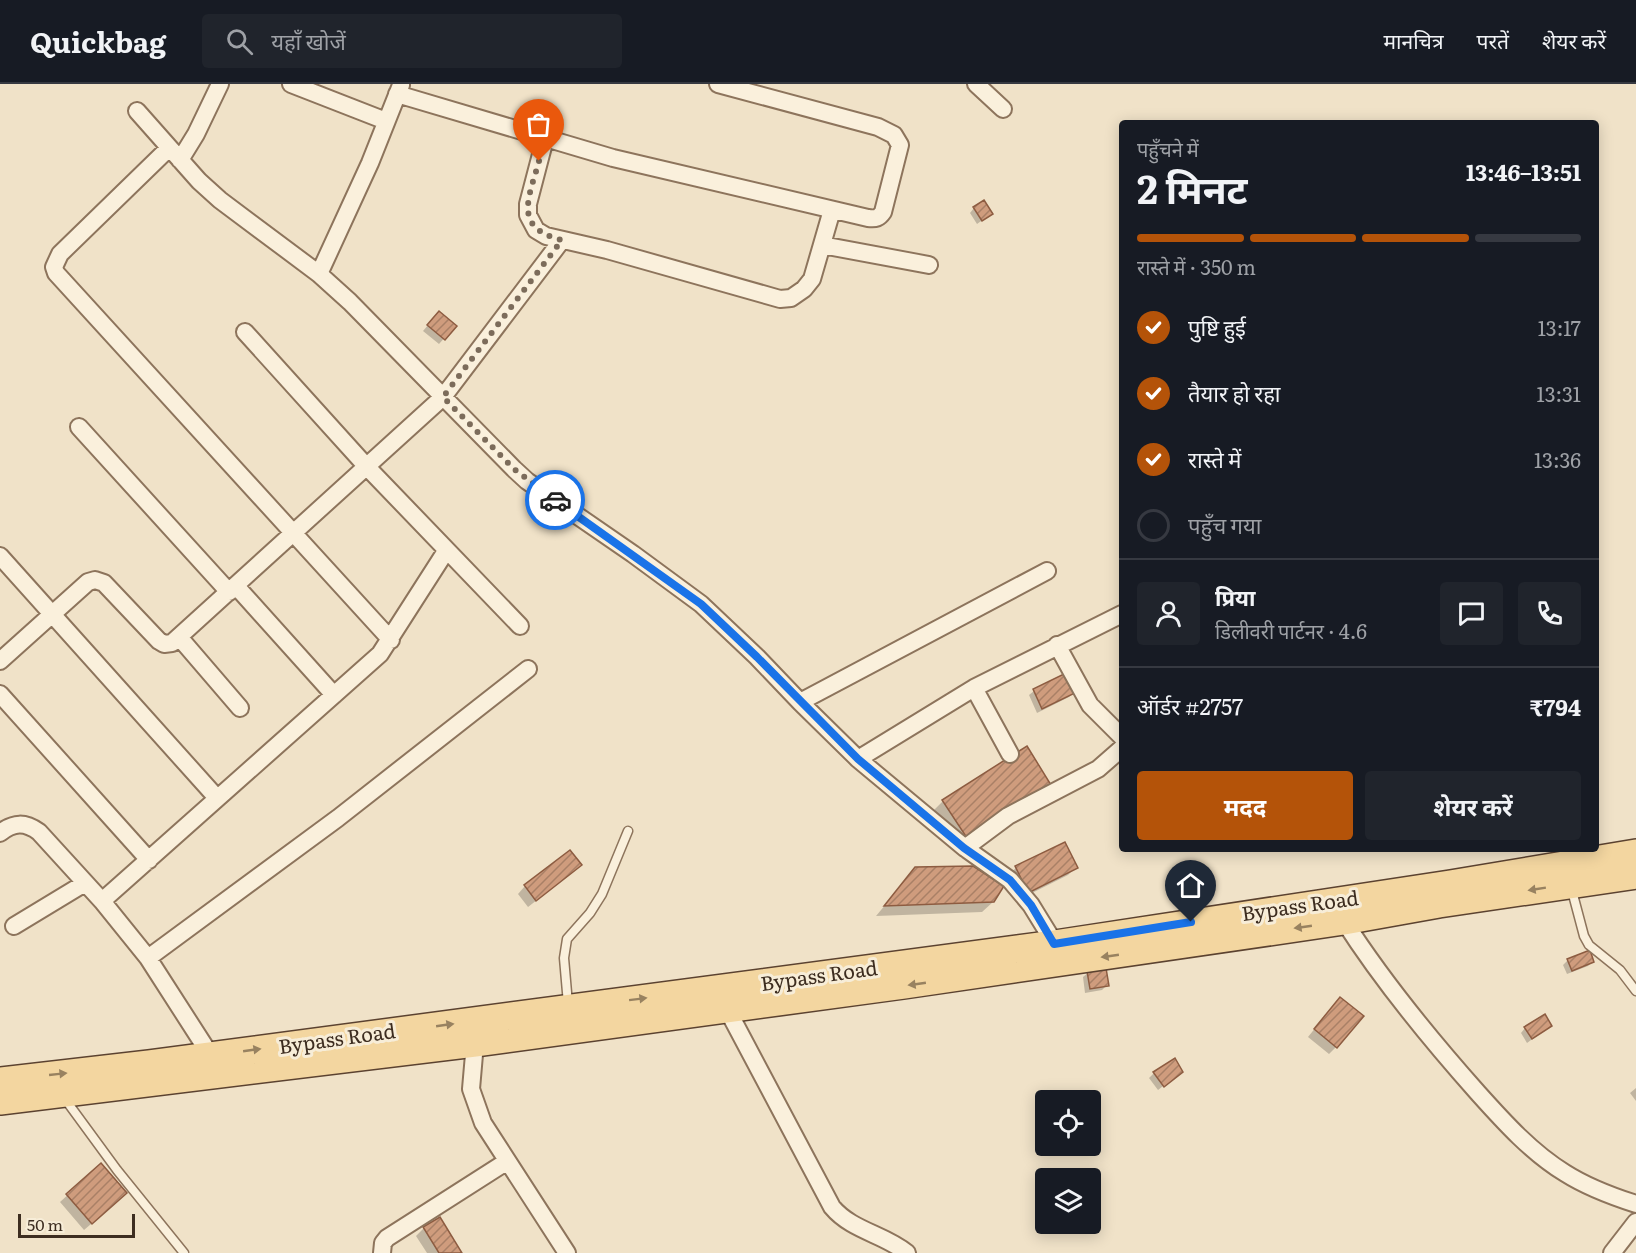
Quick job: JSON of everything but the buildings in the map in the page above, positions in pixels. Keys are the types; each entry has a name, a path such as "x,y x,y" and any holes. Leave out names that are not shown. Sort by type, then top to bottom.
{"main road":[{"name":"Bypass Road","path":"0,1081 211,1056 1054,944 1450,884 1636,853"},
{"name":"Bypass Road","path":"0,1101 474,1043 904,986 1344,921 1636,874"}],"street":[{"path":"220,84 196,134 60,254 54,267 69,290 391,640"},
{"path":"291,84 386,121"},
{"path":"319,274 370,163 399,89 545,139 613,158 868,218 875,219 880,216 883,212 900,145 894,135 878,127 718,84"},
{"path":"976,84 1003,109"},
{"path":"137,111 220,200 319,274 350,302 527,481 642,560 701,604 858,759 964,848 1010,880 1031,905 1054,944"},
{"path":"545,139 528,204 528,215 537,230 546,236 607,250 780,299 790,298 804,289 812,279 832,210"},
{"path":"0,662 88,582 94,580 100,581 164,644 172,643 443,397 562,240"},
{"path":"822,245 929,265"},
{"path":"245,332 367,467 520,626"},
{"path":"79,427 334,695"},
{"path":"102,901 380,654 446,551"},
{"path":"0,556 217,798"},
{"path":"800,702 1047,571"},
{"path":"858,759 974,688 1119,615"},
{"path":"179,637 240,708"},
{"path":"1058,645 1090,705 1119,734"},
{"path":"148,958 338,818 528,669"},
{"path":"974,688 1010,754"},
{"path":"0,694 149,860"},
{"path":"964,848 1008,816 1098,769 1119,751"},
{"path":"0,832 17,824 30,826 39,832 102,901 148,958 211,1056"},
{"path":"14,926 86,883"},
{"path":"1344,921 1382,978 1461,1074 1502,1119 1564,1173 1590,1187 1636,1204"},
{"path":"727,1009 832,1207 841,1218 896,1244 907,1253"},
{"path":"474,1043 471,1089 483,1123 506,1162 567,1253"},
{"path":"381,1253 383,1243 387,1238 506,1162"},
{"path":"1612,1253 1636,1222"}],"lane":[{"path":"568,1009 564,958 567,939 590,913 602,894 628,831"},
{"path":"1570,884 1584,936 1589,945 1620,970 1636,991"},
{"path":"61,1094 117,1170 184,1253"}],"way so far":[{"path":"539,161 528,204 528,215 537,230 546,236 562,240 443,397 527,481 555,500"}],"route":[{"path":"555,500 701,604 858,759 964,848 1010,880 1031,905 1054,944 1191,922"}]}
